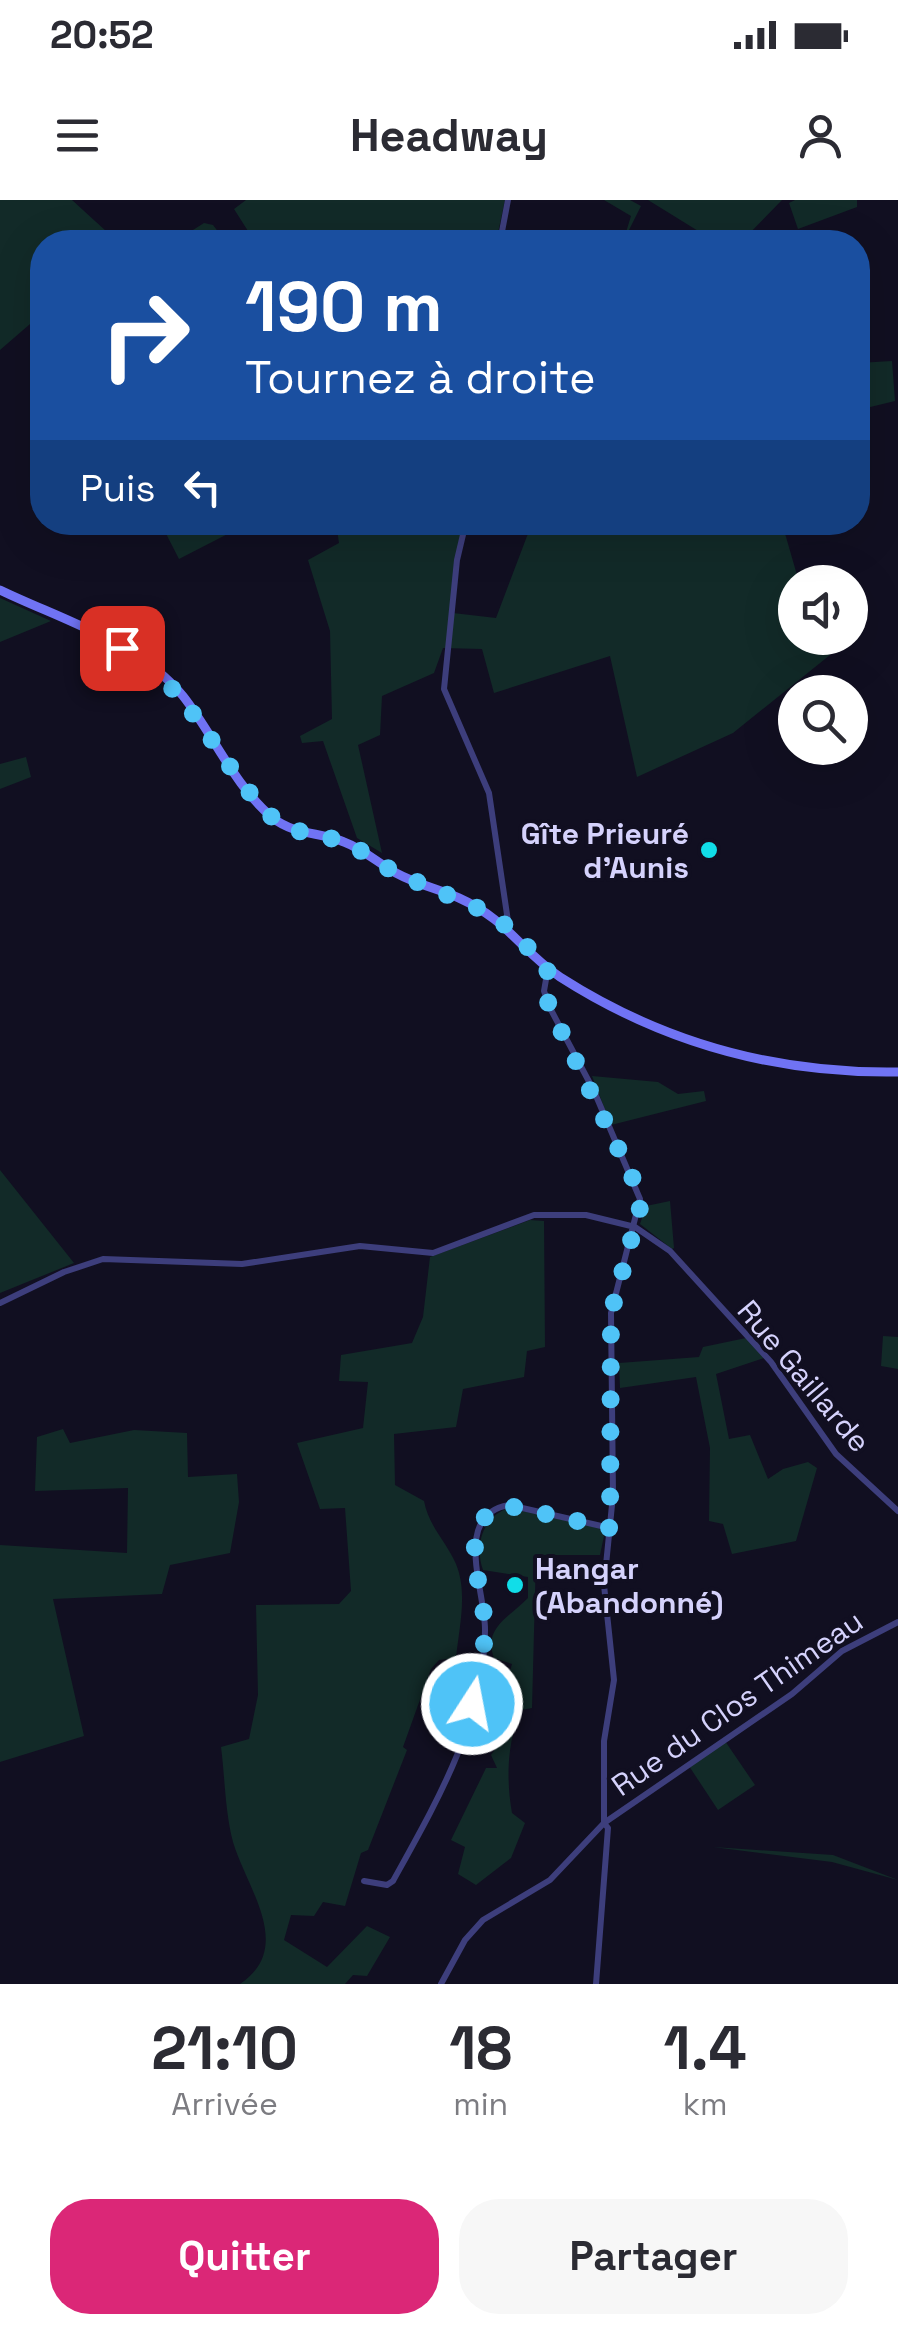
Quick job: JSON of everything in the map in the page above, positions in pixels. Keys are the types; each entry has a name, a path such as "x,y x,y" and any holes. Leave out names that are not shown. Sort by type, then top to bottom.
{"street":[{"path":"502,230 508,200"},
{"path":"463,535 444,690 489,793 509,928"},
{"path":"0,590 122,648 163,676 183,696 257,802 282,825 347,842 394,872 460,898 509,928 548,968 621,1012 727,1054 814,1071 898,1072"},
{"path":"548,968 544,990 550,1008 640,1199 611,1313 610,1528 604,1608 614,1680 604,1741 604,1823 608,1828 596,1984"},
{"path":"0,1303 64,1272 103,1259 242,1264 360,1246 433,1254 456,1248 514,1220 562,1212 635,1228"},
{"name":"Rue Gaillarde","path":"635,1228 674,1255 771,1362 836,1454 898,1510"},
{"path":"364,1880 388,1885 393,1882 455,1766 485,1634 474,1553 483,1516 493,1508 509,1506 610,1528"},
{"name":"Rue du Clos Thimeau","path":"441,1984 466,1940 483,1920 550,1880 604,1823 792,1694 842,1651 898,1622"}],"green space":[{"path":"0,200 72,200 105,230 30,230 30,324 0,350"},
{"path":"246,200 505,200 499,230 247,230 234,209"},
{"path":"604,200 630,200 641,206 627,230 631,216"},
{"path":"648,200 782,200 753,230 697,230"},
{"path":"857,200 857,207 798,229 789,203"},
{"path":"204,223 217,230 193,230"},
{"path":"892,361 895,401 870,407 870,362"},
{"path":"167,535 226,535 179,559"},
{"path":"338,535 462,535 453,613 496,618 527,535 785,535 794,565 778,565 778,655 830,655 805,675 778,675 778,697 733,733 637,777 610,656 494,693 482,649 443,648 434,673 382,696 380,735 358,745 382,853 357,838 323,741 302,743 300,736 332,719 330,631 308,560 339,543"},
{"path":"0,598 51,621 0,642"},
{"path":"26,757 31,777 0,789 0,764"},
{"path":"592,1076 658,1082 678,1094 704,1091 706,1101 611,1125"},
{"path":"0,1170 74,1263 0,1293"},
{"path":"670,1201 672,1249 640,1224 646,1206"},
{"path":"530,1220 544,1221 545,1347 527,1351 524,1377 463,1389 456,1427 394,1434 395,1485 424,1501 460,1575 462,1611 456,1658 439,1660 431,1669 403,1747 407,1750 368,1850 361,1853 345,1906 323,1902 314,1916 291,1915 284,1940 327,1967 367,1926 390,1937 367,1976 353,1975 345,1984 240,1984 256,1969 264,1953 266,1935 233,1842 221,1747 249,1739 258,1695 256,1605 339,1604 351,1591 345,1508 320,1509 297,1443 363,1428 368,1382 339,1381 341,1355 412,1343 423,1317 430,1257"},
{"path":"883,1336 898,1337 898,1369 881,1366"},
{"path":"746,1338 767,1357 716,1374 729,1439 750,1435 768,1479 783,1469 808,1462 817,1468 796,1541 732,1554 723,1524 709,1521 710,1448 696,1377 620,1388 619,1363 699,1357 703,1347"},
{"path":"63,1429 70,1443 134,1430 187,1433 188,1477 237,1474 239,1502 230,1553 170,1565 162,1594 53,1599 84,1736 0,1762 0,1545 127,1553 128,1488 35,1491 37,1437"},
{"path":"509,1508 599,1528 604,1536 600,1555 536,1555 532,1708 521,1710 509,1761 512,1813 525,1823 511,1858 476,1885 458,1874 465,1847 451,1840 486,1768 497,1768 491,1755 508,1731 496,1720 512,1664 494,1658 492,1638 500,1624 528,1598 528,1577 483,1570 480,1542 487,1525"},
{"path":"725,1741 755,1785 718,1810 689,1766"},
{"path":"713,1847 833,1855 898,1880 832,1862"}],"place":[{"name":"Gîte Prieuré d'Aunis","path":"709,850"},
{"name":"Hangar (Abandonné)","path":"515,1585"}],"route":[{"path":"122,648 153,668 183,696 257,802 282,825 347,842 416,883 487,912 509,928 548,968 544,990 550,1008 594,1091 636,1185 640,1208 611,1313 610,1528 548,1511 509,1506 493,1508 483,1516 474,1553 484,1604 485,1634 472,1704"}]}
